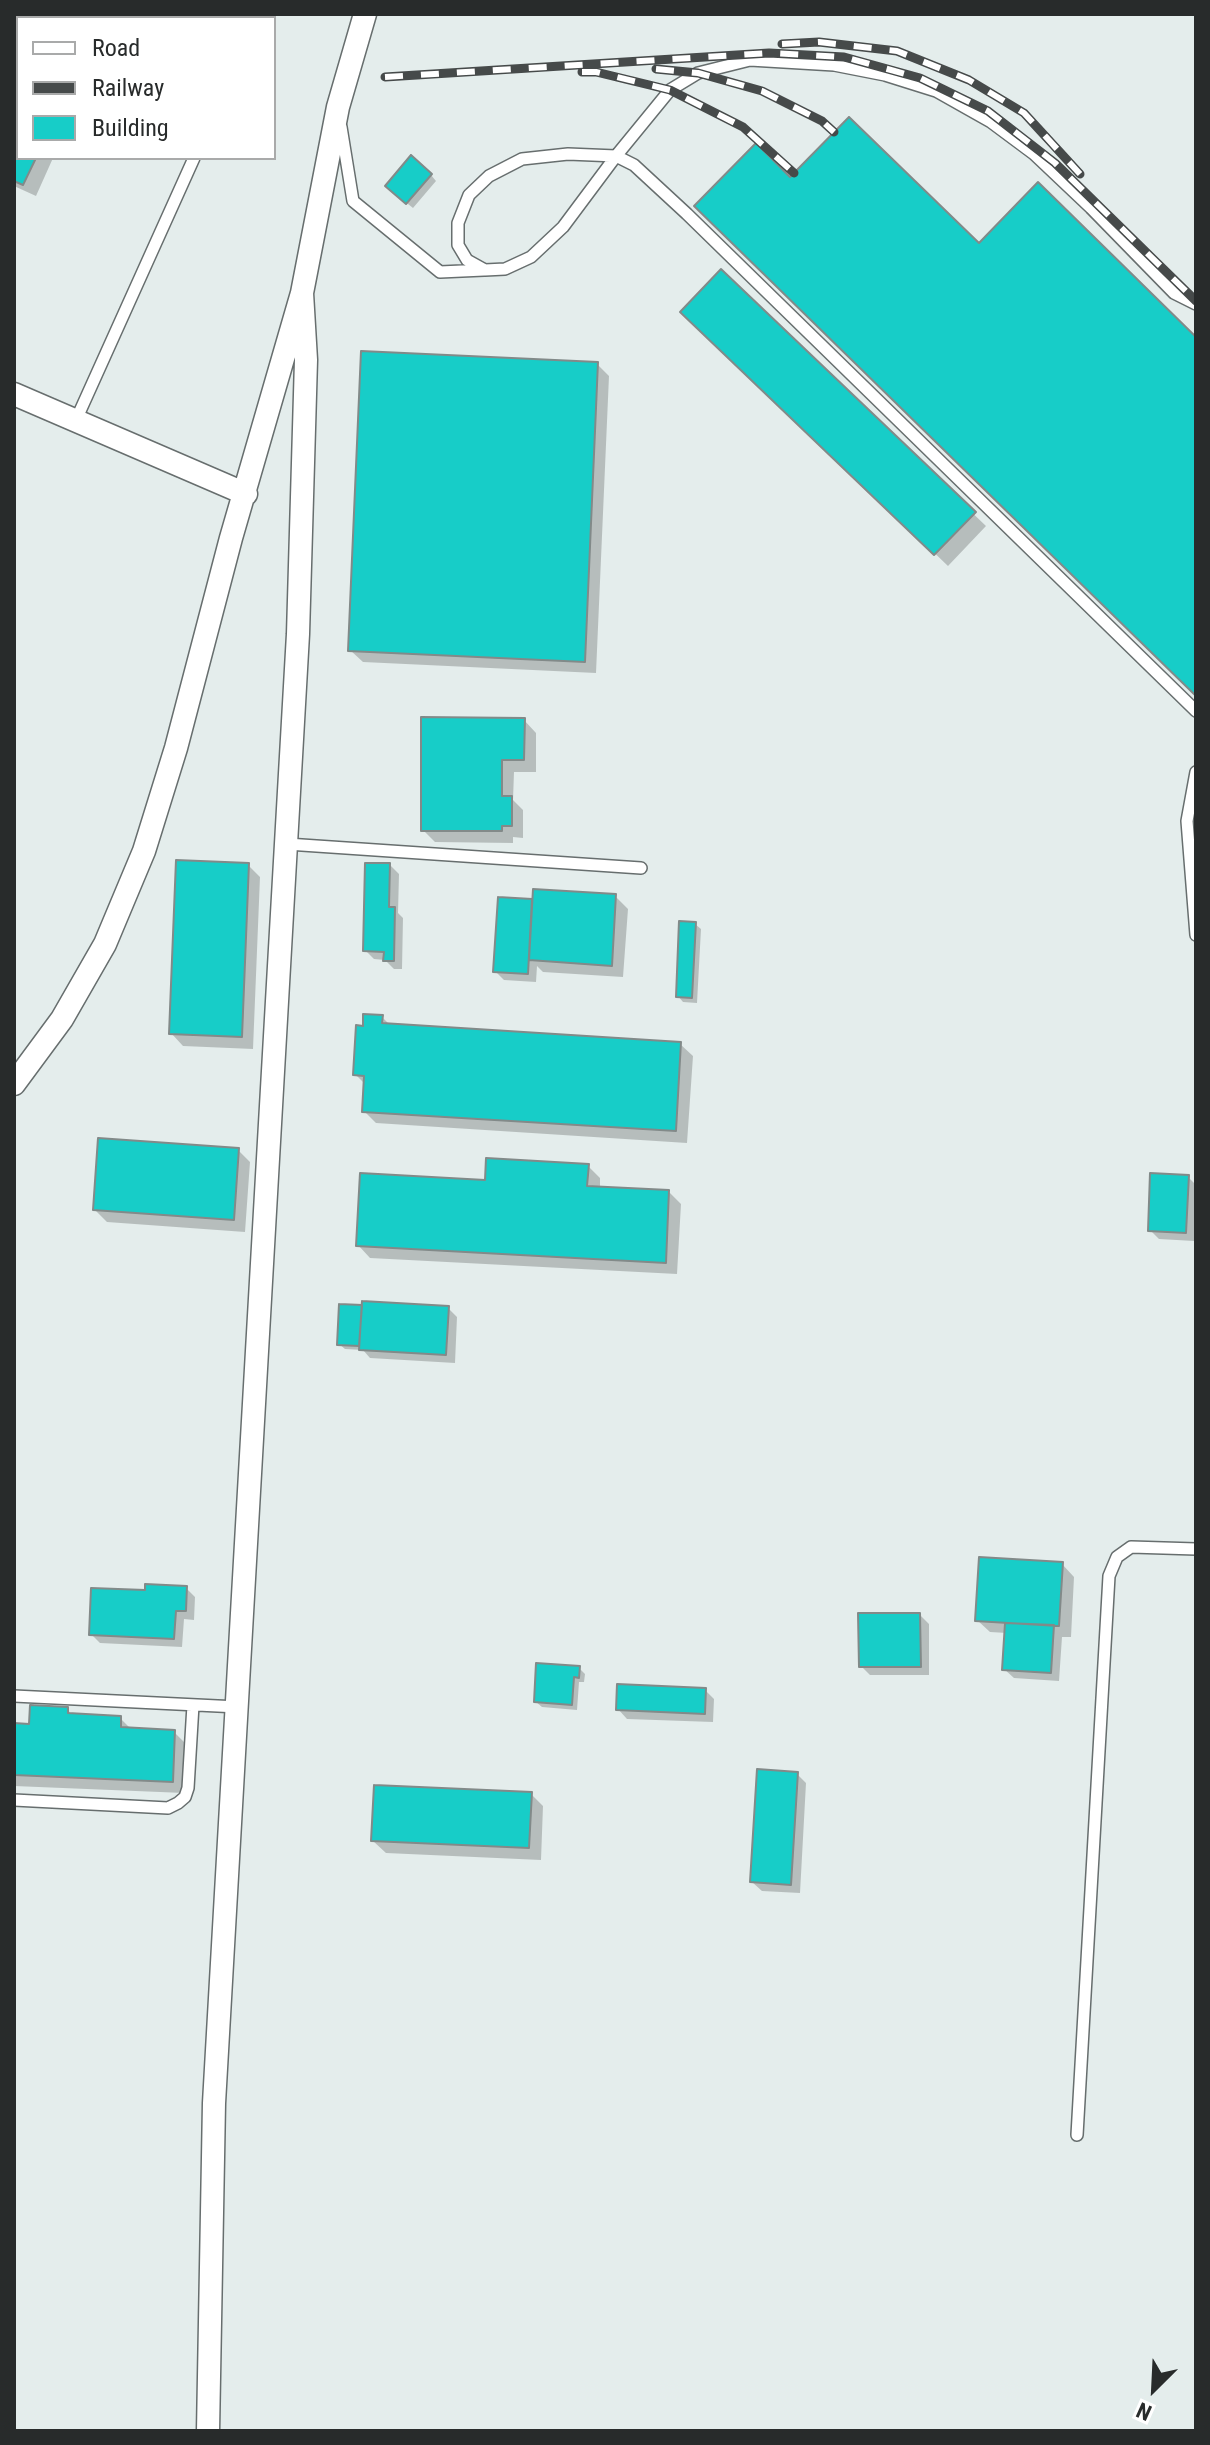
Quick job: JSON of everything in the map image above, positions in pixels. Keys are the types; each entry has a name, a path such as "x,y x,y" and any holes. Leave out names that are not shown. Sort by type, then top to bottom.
{"street":[{"path":"14,1084 62,1019 105,944 144,851 176,748 231,538 302,293 338,107 365,14"},
{"path":"208,2431 214,2103 287,844 305,429 306,360 302,293"},
{"path":"14,394 246,494"}],"lane":[{"path":"338,107 353,201 440,272 505,269 531,257 563,227 670,90 698,73 750,60 834,65 885,75 936,91 991,122 1045,165 1174,293 1196,304"},
{"path":"485,270 467,260 458,245 458,223 469,195 489,176 522,159 568,154 616,156 634,165 1196,711"},
{"path":"76,420 193,160"},
{"path":"1196,772 1187,821 1196,935"},
{"path":"287,844 641,868"},
{"path":"1077,2135 1109,1576 1117,1557 1131,1547 1196,1549"},
{"path":"14,1696 238,1707"},
{"path":"14,1800 168,1808 178,1803 185,1797 188,1788 193,1705"}],"building":[{"path":"14,115 16,160 35,160 23,185 14,181"},
{"path":"849,117 979,243 1038,182 1196,337 1196,696 694,206 756,143 790,177"},
{"path":"411,155 432,174 406,204 385,186"},
{"path":"721,269 976,512 934,555 680,312"},
{"path":"361,351 598,362 585,662 348,651"},
{"path":"421,717 525,718 524,760 502,760 502,796 512,796 512,826 502,826 502,831 421,831"},
{"path":"176,860 249,863 242,1037 169,1034"},
{"path":"365,863 390,863 389,907 395,907 394,961 383,961 384,952 363,951"},
{"path":"533,889 616,894 612,966 529,960"},
{"path":"498,897 532,899 528,974 493,972"},
{"path":"679,921 696,922 692,998 676,997"},
{"path":"363,1014 383,1015 382,1023 681,1042 676,1131 362,1112 364,1076 353,1075 356,1025 363,1026"},
{"path":"98,1138 239,1148 234,1220 93,1210"},
{"path":"486,1158 589,1164 587,1186 669,1190 666,1263 356,1246 360,1173 485,1180"},
{"path":"1150,1173 1189,1175 1186,1233 1148,1231"},
{"path":"362,1301 449,1306 446,1355 359,1350"},
{"path":"339,1304 362,1305 359,1346 337,1345"},
{"path":"979,1557 1063,1562 1059,1626 975,1621"},
{"path":"145,1584 187,1586 186,1611 176,1611 174,1639 89,1635 91,1588 145,1590"},
{"path":"858,1613 920,1613 921,1667 859,1667"},
{"path":"1005,1623 1054,1625 1051,1673 1002,1670"},
{"path":"536,1663 580,1666 579,1678 574,1677 572,1705 534,1702"},
{"path":"617,1684 706,1688 705,1714 616,1710"},
{"path":"30,1705 68,1707 68,1713 121,1716 121,1727 175,1730 173,1782 14,1775 14,1723 29,1724"},
{"path":"757,1769 798,1772 791,1885 750,1882"},
{"path":"374,1785 532,1792 529,1848 371,1841"}],"railway":[{"path":"782,44 819,42 897,51 969,80 1024,113 1080,174"},
{"path":"385,77 769,53 844,57 920,78 988,111 1055,163 1196,301"},
{"path":"656,69 698,73 762,91 822,121 834,132"},
{"path":"582,72 596,72 670,90 743,127 794,173"}]}
